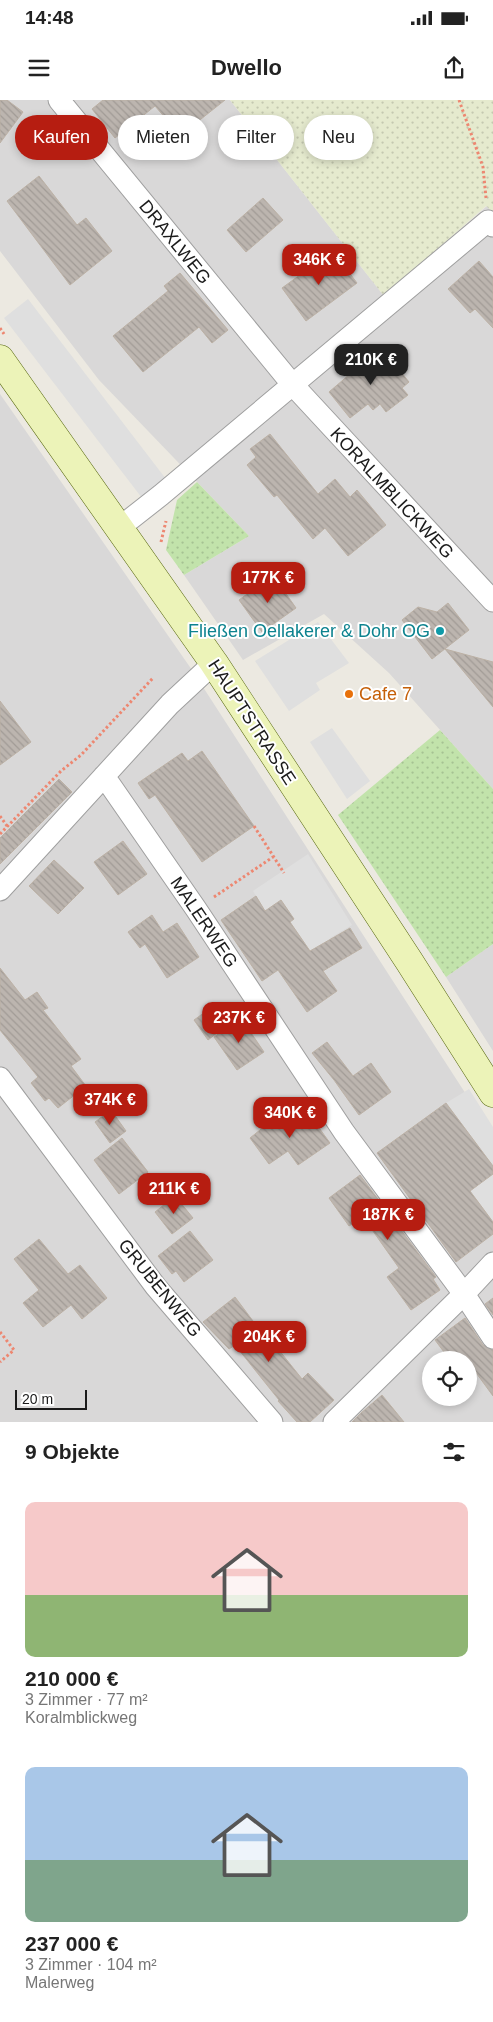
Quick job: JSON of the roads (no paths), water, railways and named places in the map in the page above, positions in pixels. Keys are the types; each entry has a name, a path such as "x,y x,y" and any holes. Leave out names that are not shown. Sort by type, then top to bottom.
{"main road":[{"name":"HAUPTSTRASSE","path":"0,359 214,663 493,1093"}],"street":[{"name":"DRAXLWEG","path":"59,100 292,384"},
{"path":"119,528 161,495 292,384 491,224"},
{"name":"KORALMBLICKWEG","path":"292,384 493,601"},
{"path":"0,890 170,704 214,663"},
{"name":"MALERWEG","path":"104,776 344,1132 464,1294 493,1338"},
{"name":"GRUBENWEG","path":"0,1078 156,1287 272,1422"},
{"path":"334,1422 493,1263"}],"place":[{"name":"Fließen Oellakerer & Dohr OG","path":"440,631"},
{"name":"Cafe 7","path":"349,694"}]}
